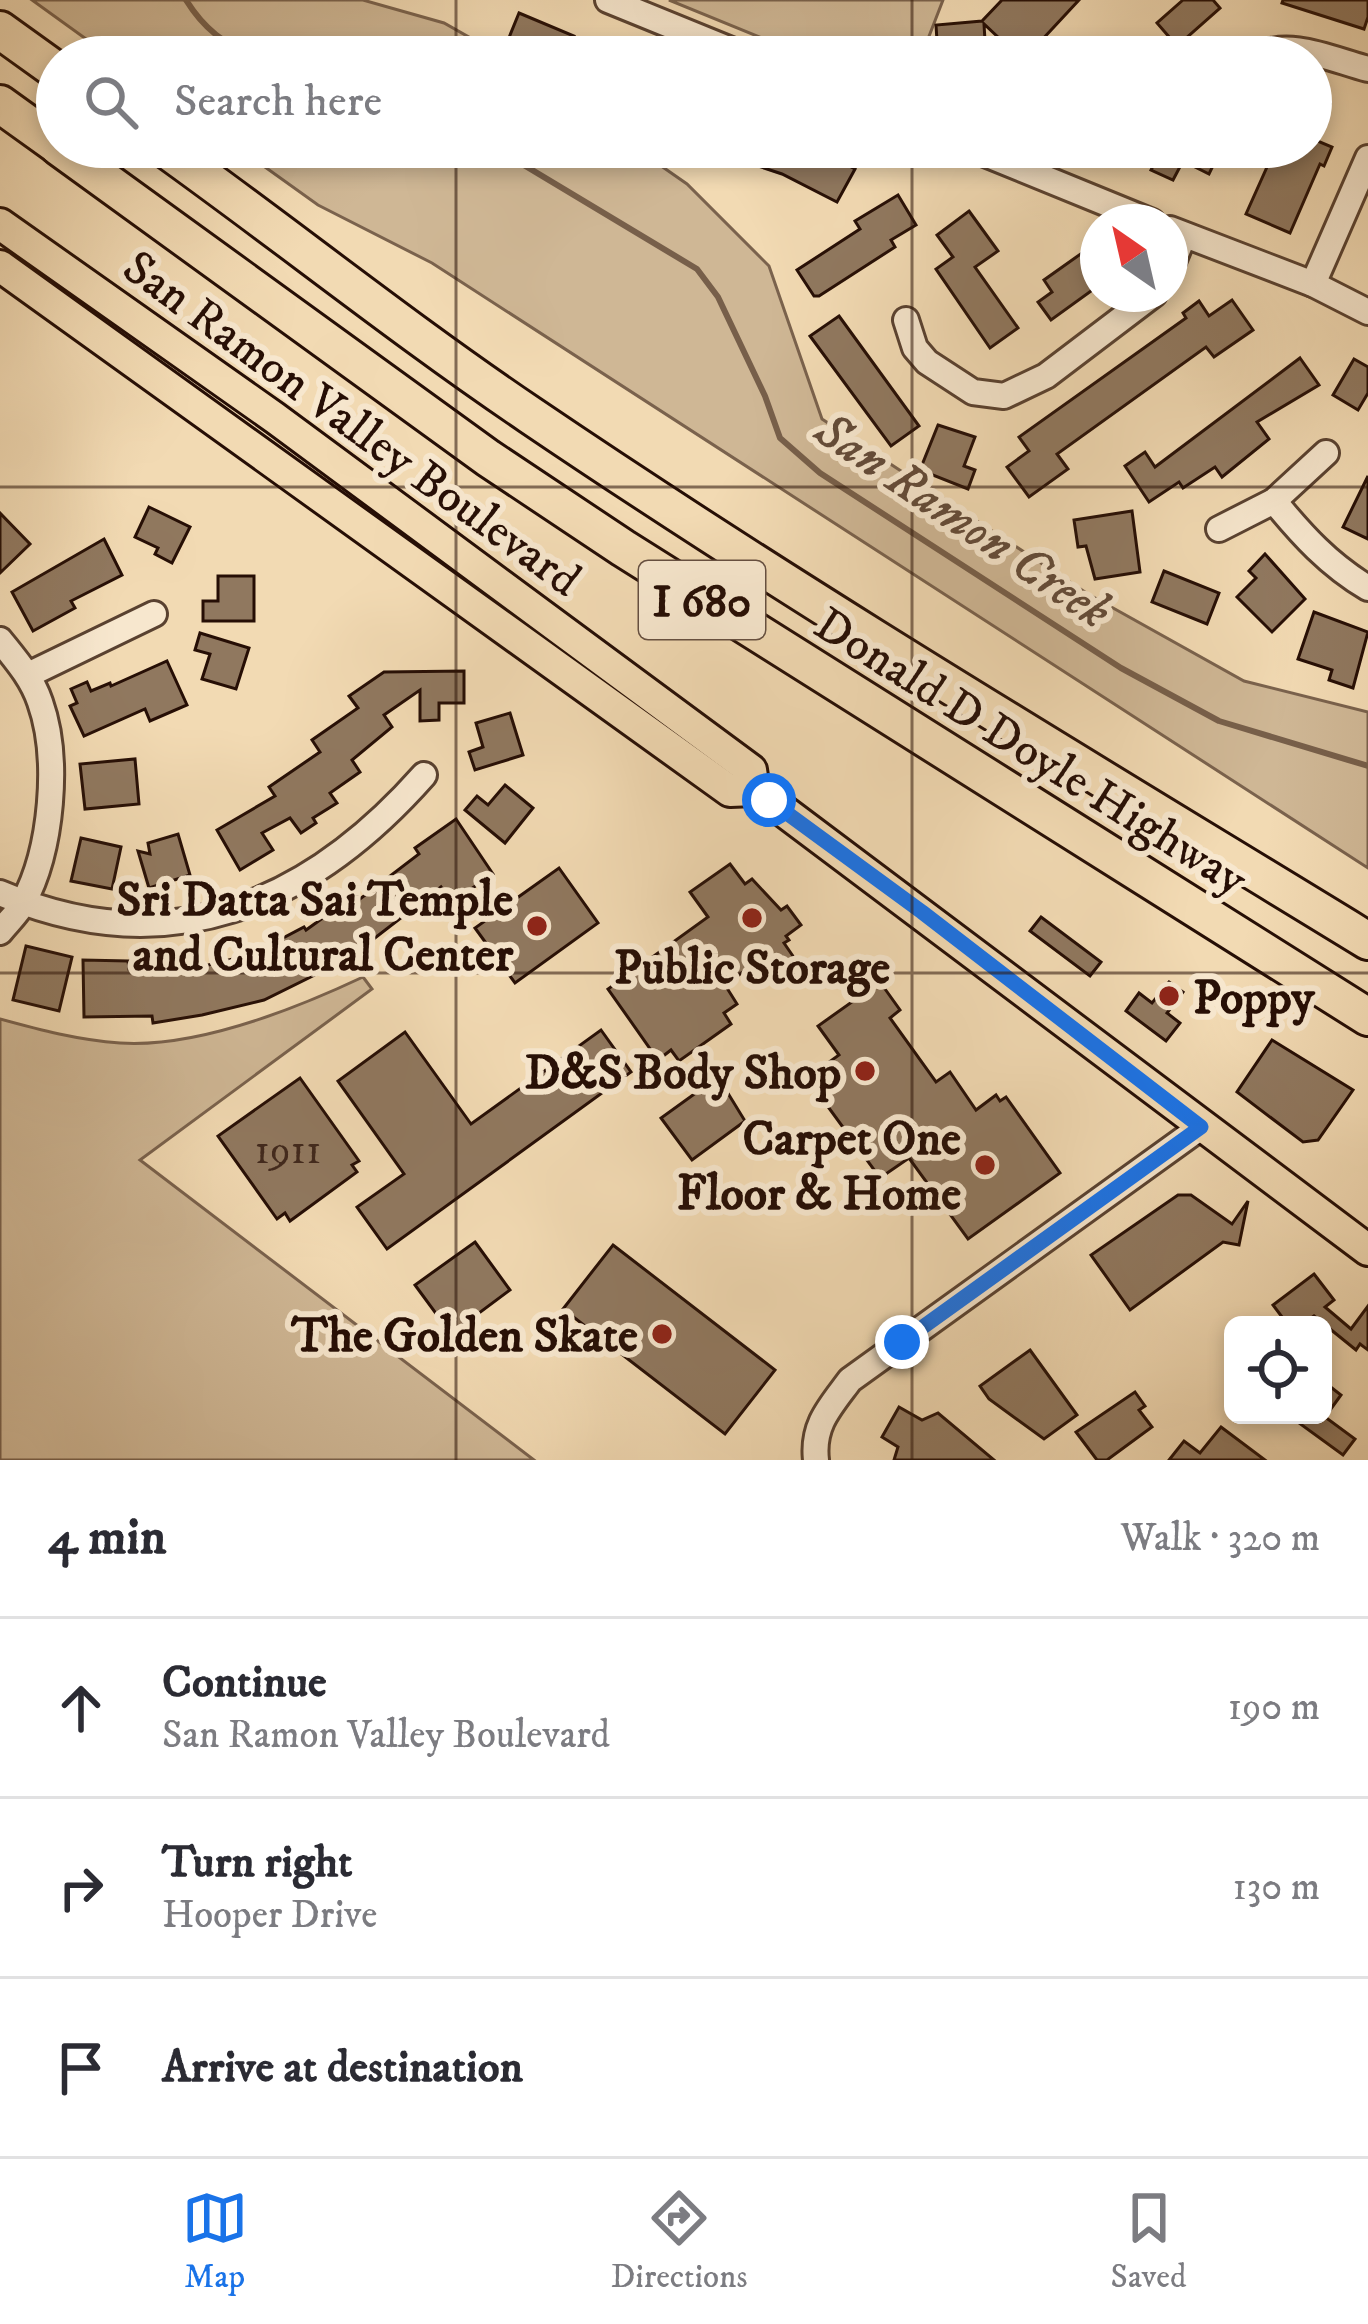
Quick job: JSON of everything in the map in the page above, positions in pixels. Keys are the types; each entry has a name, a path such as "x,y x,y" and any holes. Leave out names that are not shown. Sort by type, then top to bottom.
{"highway":[{"path":"0,30 36,56"},
{"name":"Donald D Doyle Highway","path":"0,104 36,130"},
{"name":"Donald D Doyle Highway","path":"88,168 471,446 623,548 1368,1017"},
{"name":"Donald D Doyle Highway","path":"192,168 525,412 656,499 910,661 1368,941"}],"main road":[{"name":"San Ramon Valley Boulevard","path":"0,224 275,418 751,770 754,790"},
{"name":"San Ramon Valley Boulevard","path":"0,266 730,791 754,790 1368,1250"}],"street":[{"path":"608,0 696,36"},
{"path":"1332,60 1368,70"},
{"path":"1312,284 1368,158"},
{"path":"1020,168 1108,204"},
{"path":"1188,236 1312,284 1368,312"},
{"path":"906,320 915,348 927,362 974,392 1004,396 1046,376 1130,312"},
{"path":"1219,529 1274,501 1326,453"},
{"path":"1274,501 1327,559 1368,588"},
{"path":"28,675 154,614"},
{"path":"0,640 28,675 51,745 50,803 39,857 12,898 0,932"},
{"path":"12,898 74,919 140,926 200,920 265,901 314,874 364,837 424,775"},
{"path":"816,1460 814,1436 821,1418 850,1380 1201,1127"}],"shaded area":[{"path":"32,0 363,0 444,23 467,36 82,36"},
{"path":"669,0 943,0 929,36 757,36"},
{"path":"266,168 664,168 687,184 769,266 822,419 1088,594 1244,681 1368,712 1368,868 432,263 318,205"},
{"path":"363,977 372,989 140,1160 534,1460 0,1460 0,1019 89,1040 149,1043 244,1024"}],"building":[{"path":"1002,0 1079,0 1046,36 997,36 984,24 985,36 937,36 936,25 982,21"},
{"path":"1183,0 1213,0 1220,8 1188,36 1168,36 1157,23"},
{"path":"1283,0 1368,0 1368,17 1364,29"},
{"path":"519,13 574,36 510,36"},
{"path":"764,168 855,169 837,202"},
{"path":"1152,168 1179,168 1173,180"},
{"path":"1267,168 1318,168 1290,233 1246,214"},
{"path":"898,195 916,225 891,240 895,247 814,296 797,270 860,229 855,221"},
{"path":"969,211 998,251 975,267 1018,328 990,348 936,269 953,257 937,235"},
{"path":"1080,254 1080,299 1051,320 1038,302 1052,292 1044,280"},
{"path":"1232,300 1253,330 1214,357 1206,347 1057,454 1068,469 1029,497 1007,467 1029,451 1019,437 1186,318 1183,313 1199,301 1209,316"},
{"path":"839,316 919,426 891,446 810,336"},
{"path":"1300,358 1319,385 1257,422 1269,439 1222,477 1215,467 1183,488 1179,482 1149,502 1125,466 1145,452 1155,467"},
{"path":"1354,359 1368,367 1368,393 1358,410 1333,395"},
{"path":"938,425 975,437 964,466 975,470 968,489 920,470"},
{"path":"1368,476 1368,539 1343,527"},
{"path":"149,507 190,527 172,563 155,554 158,548 135,537"},
{"path":"1132,511 1140,572 1095,579 1086,546 1078,547 1074,520"},
{"path":"0,513 30,544 0,573"},
{"path":"104,539 122,575 71,601 75,608 33,631 12,592"},
{"path":"1265,554 1305,599 1272,632 1237,597 1256,578 1249,571"},
{"path":"1164,571 1219,593 1207,624 1152,602"},
{"path":"218,576 254,576 254,621 203,621 203,601 218,601"},
{"path":"1314,612 1368,632 1353,688 1329,680 1332,670 1298,659"},
{"path":"200,633 249,648 236,689 202,679 210,654 195,650"},
{"path":"167,661 187,705 150,721 145,709 84,736 70,706 77,703 71,689 87,682 91,691 111,686"},
{"path":"464,671 464,703 439,703 439,720 420,721 420,690 384,715 392,727 352,760 360,772 330,793 337,803 313,818 316,823 301,833 290,818 262,833 273,850 240,870 217,830 275,796 269,787 320,752 312,740 358,708 349,696 384,672"},
{"path":"510,713 523,755 475,770 469,752 483,747 476,723"},
{"path":"135,759 139,804 85,809 80,764"},
{"path":"505,785 533,808 505,843 465,810 477,796 488,805"},
{"path":"456,819 493,874 452,902 441,887 349,958 264,1000 202,1015 153,1023 152,1016 84,1017 83,960 128,961 129,969 165,963 166,970 191,965 192,969 270,950 268,946 306,930 356,894 360,899 419,854 415,848"},
{"path":"178,834 190,875 149,888 138,851 150,854 148,843"},
{"path":"81,838 121,847 112,889 71,881"},
{"path":"730,864 745,884 752,879 781,910 787,906 801,925 784,943 795,959 772,975 761,959 725,985 737,1004 724,1013 731,1024 679,1061 671,1050 658,1060 608,989 708,917 690,892"},
{"name":"Sri Datta Sai Temple and Cultural Center","path":"559,868 598,923 515,983 475,928"},
{"path":"1041,917 1101,962 1090,976 1030,931"},
{"path":"26,946 72,957 59,1011 13,1000"},
{"path":"880,982 900,1010 890,1018 936,1082 950,1072 976,1110 996,1095 1000,1101 1006,1097 1060,1173 968,1239 909,1158 880,1178 807,1078 839,1055 818,1026"},
{"name":"Poppy","path":"1169,982 1183,992 1167,1013 1180,1023 1166,1041 1126,1011 1139,993 1152,1003"},
{"path":"601,1030 631,1072 387,1249 357,1207 404,1174 338,1081 405,1032 471,1124"},
{"path":"1272,1040 1353,1090 1318,1140 1303,1142 1237,1092"},
{"path":"718,1077 745,1121 692,1160 661,1118"},
{"path":"300,1078 359,1161 352,1165 357,1172 290,1221 285,1213 277,1219 218,1136"},
{"path":"1178,1195 1191,1195 1232,1224 1248,1201 1239,1245 1223,1242 1130,1310 1091,1255"},
{"path":"475,1242 510,1290 451,1334 415,1285"},
{"name":"The Golden Skate","path":"613,1245 775,1370 725,1434 563,1309"},
{"path":"1314,1274 1334,1300 1325,1307 1351,1329 1368,1306 1368,1350 1360,1344 1356,1350 1332,1331 1332,1316 1281,1316 1273,1305"},
{"path":"1030,1350 1077,1415 1044,1439 989,1399 980,1386"},
{"path":"1135,1392 1145,1406 1139,1410 1152,1427 1107,1460 1097,1460 1076,1432"},
{"path":"899,1407 922,1420 938,1413 994,1460 894,1460 898,1447 882,1437"},
{"path":"1332,1422 1355,1439 1343,1455 1300,1424"},
{"path":"1221,1427 1265,1460 1169,1460 1184,1441 1200,1453"}],"waterway":[{"name":"San Ramon Creek","path":"186,0 219,36"},
{"name":"San Ramon Creek","path":"529,168 697,269 718,297 780,438 820,473 1121,668 1219,721 1368,766"}],"place":[{"name":"Public Storage","path":"752,918"},
{"name":"Sri Datta Sai Temple and Cultural Center","path":"537,926"},
{"name":"Poppy","path":"1169,996"},
{"name":"D&S Body Shop","path":"865,1071"},
{"name":"Carpet One Floor & Home","path":"985,1165"},
{"name":"The Golden Skate","path":"662,1334"}],"route":[{"path":"769,800 1201,1127 902,1342"}]}
